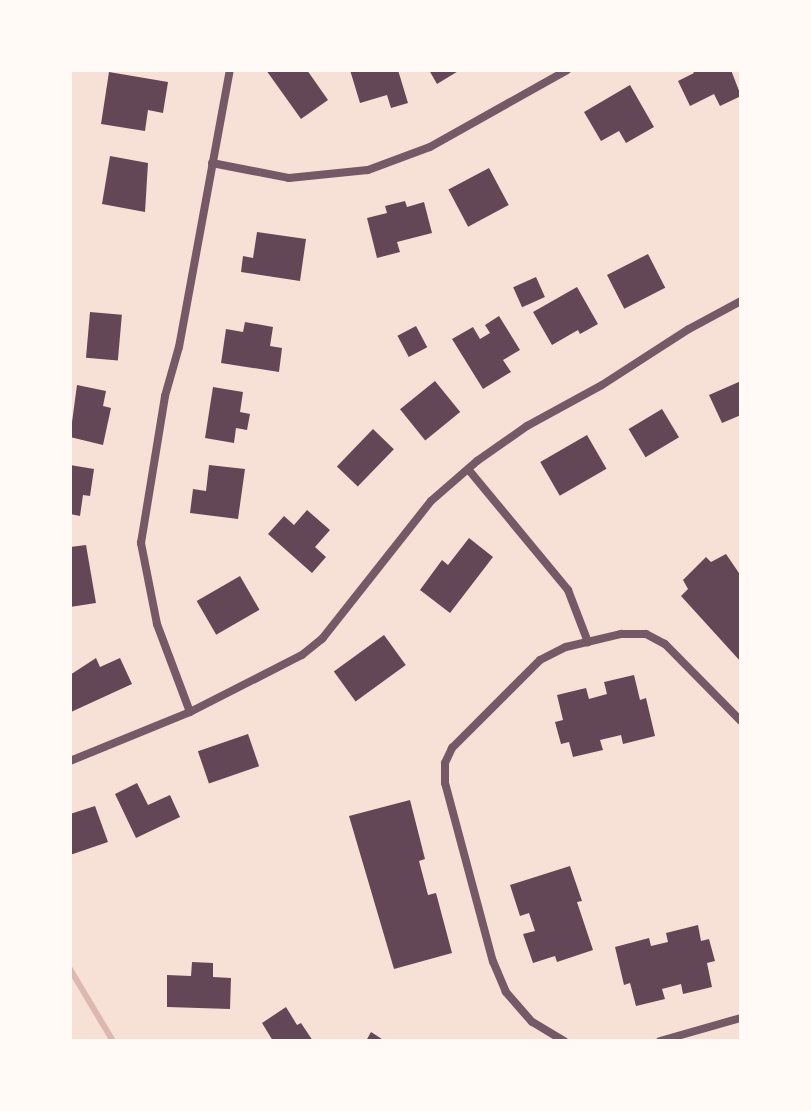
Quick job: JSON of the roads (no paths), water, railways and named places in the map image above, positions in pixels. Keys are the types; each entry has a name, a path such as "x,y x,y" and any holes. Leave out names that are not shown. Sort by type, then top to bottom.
{"street":[{"path":"190,712 157,624 141,543 162,411 179,347 230,70"},
{"path":"212,163 289,178 368,170 430,147 567,70"},
{"path":"70,761 190,712 302,655 322,639 431,501 468,469 527,426 602,385 689,329 741,301"},
{"path":"468,469 568,590 588,642"},
{"path":"564,1041 532,1022 506,992 497,972 445,783 445,763 452,748 529,669 566,647 621,634 646,634 665,644 741,721"},
{"path":"660,1041 741,1018"}],"waterway":[{"path":"70,969 113,1041"}]}
